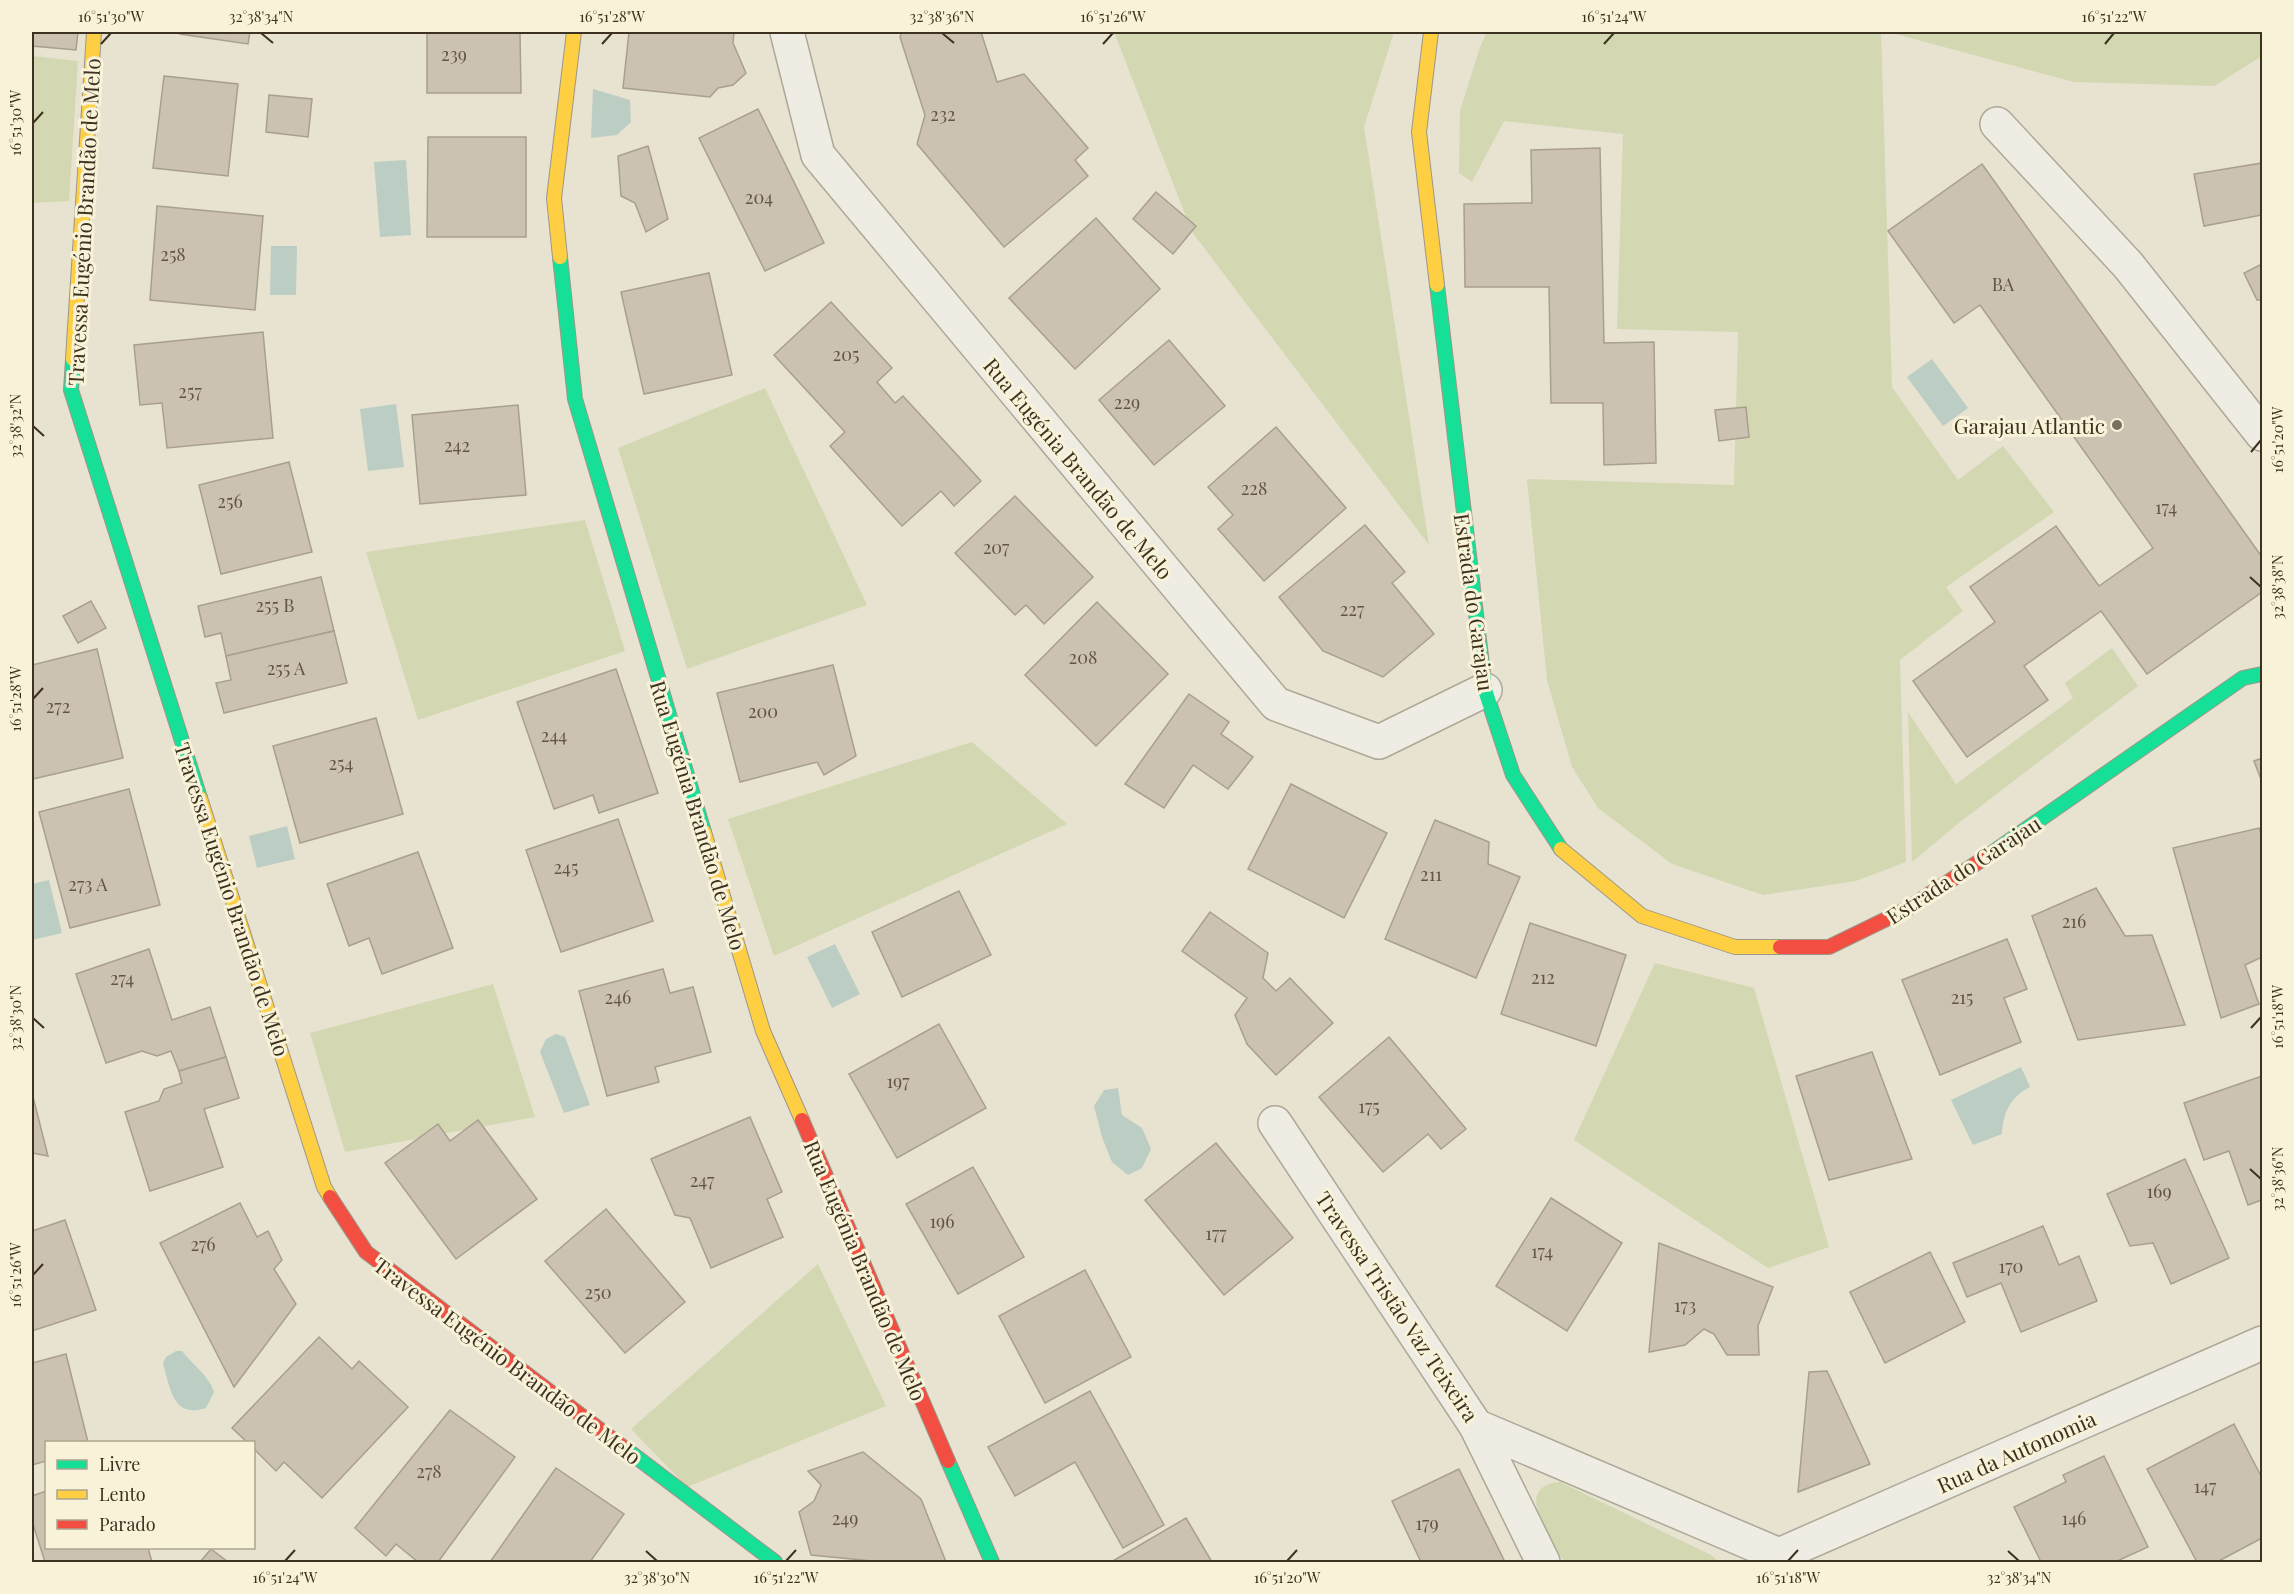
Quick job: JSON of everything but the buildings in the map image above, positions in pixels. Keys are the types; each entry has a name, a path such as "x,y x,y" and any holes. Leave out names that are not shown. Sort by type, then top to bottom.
{"street":[{"name":"Travessa Eugénio Brandão de Melo","path":"94,32 71,390 324,1187 366,1252 775,1563"},
{"name":"Rua Eugénia Brandão de Melo","path":"574,32 554,198 575,399 763,1031 992,1563"},
{"name":"Rua Eugénia Brandão de Melo","path":"787,32 818,155 1276,704 1378,742 1485,690"},
{"name":"Estrada do Garajau","path":"1431,32 1419,132 1485,690 1513,775 1563,853 1642,916 1735,947 1829,947 1907,909 1973,866 2243,678 2262,674"},
{"path":"1997,124 2128,265 2262,434"},
{"name":"Travessa Tristão Vaz Teixeira","path":"1275,1124 1476,1426 1775,1559"},
{"name":"Rua da Autonomia","path":"1775,1559 2262,1343"},
{"path":"1476,1426 1543,1563"}],"green space":[{"path":"1114,32 1394,32 1364,127 1429,545 1192,232"},
{"path":"1487,32 1881,32 1892,387 1958,480 2003,446 2054,512 1946,587 1963,611 1900,660 1906,862 1856,881 1763,895 1672,864 1598,808 1572,767 1547,680 1527,479 1734,485 1738,332 1617,329 1623,134 1504,121 1472,182 1459,173 1460,111"},
{"path":"1888,32 2262,32 2262,56 2214,86 2074,82"},
{"path":"32,56 78,61 69,201 32,203"},
{"path":"765,388 867,605 687,669 618,448"},
{"path":"585,520 625,651 418,720 366,552"},
{"path":"2112,648 2138,686 1960,822 1912,862 1908,712 1956,784 2073,698 2065,683"},
{"path":"972,742 1067,824 774,956 728,819"},
{"path":"1655,963 1754,988 1829,1247 1768,1268 1574,1140"},
{"path":"493,984 535,1117 345,1152 310,1033"},
{"path":"818,1264 886,1406 687,1487 631,1429"},
{"path":"1560,1482 1711,1555 1719,1562 1564,1562 1544,1528 1536,1503 1538,1493 1546,1486"}],"shaded area":[{"path":"593,89 630,100 631,122 617,135 591,138"},
{"path":"406,160 411,235 380,237 374,162"},
{"path":"271,246 297,246 296,295 270,295"},
{"path":"1932,359 1968,408 1943,426 1907,377"},
{"path":"396,404 404,467 368,471 360,409"},
{"path":"287,826 295,859 257,868 249,836"},
{"path":"49,880 62,933 32,940 32,884"},
{"path":"835,944 860,994 832,1008 807,957"},
{"path":"556,1034 565,1037 590,1105 564,1113 540,1052 546,1039"},
{"path":"2021,1067 2030,1087 2017,1096 2009,1106 2002,1134 1973,1145 1951,1100"},
{"path":"1118,1088 1122,1115 1142,1128 1151,1149 1142,1168 1128,1175 1112,1162 1102,1137 1094,1106 1104,1090"},
{"path":"176,1351 182,1351 212,1386 214,1392 206,1408 186,1409 174,1399 163,1363 166,1357"}],"traffic: fast":[{"path":"560,257 575,399 704,832"},
{"path":"1437,285 1485,690 1513,775 1561,849"},
{"path":"73,359 71,390 200,798"},
{"path":"1986,857 2243,678 2262,674"},
{"path":"623,1447 775,1562"},
{"path":"948,1461 992,1562"}],"traffic: slow":[{"path":"73,359 94,32"},
{"path":"560,257 554,198 574,32"},
{"path":"1431,32 1419,132 1437,285"},
{"path":"200,798 324,1187 330,1197"},
{"path":"704,832 763,1031 802,1120"},
{"path":"1561,849 1642,916 1735,947 1780,947"}],"traffic: jam":[{"path":"1780,947 1829,947 1907,909 1986,857"},
{"path":"802,1120 948,1461"},
{"path":"330,1197 366,1252 623,1447"}],"place":[{"name":"Garajau Atlantic","path":"2117,425"}]}
